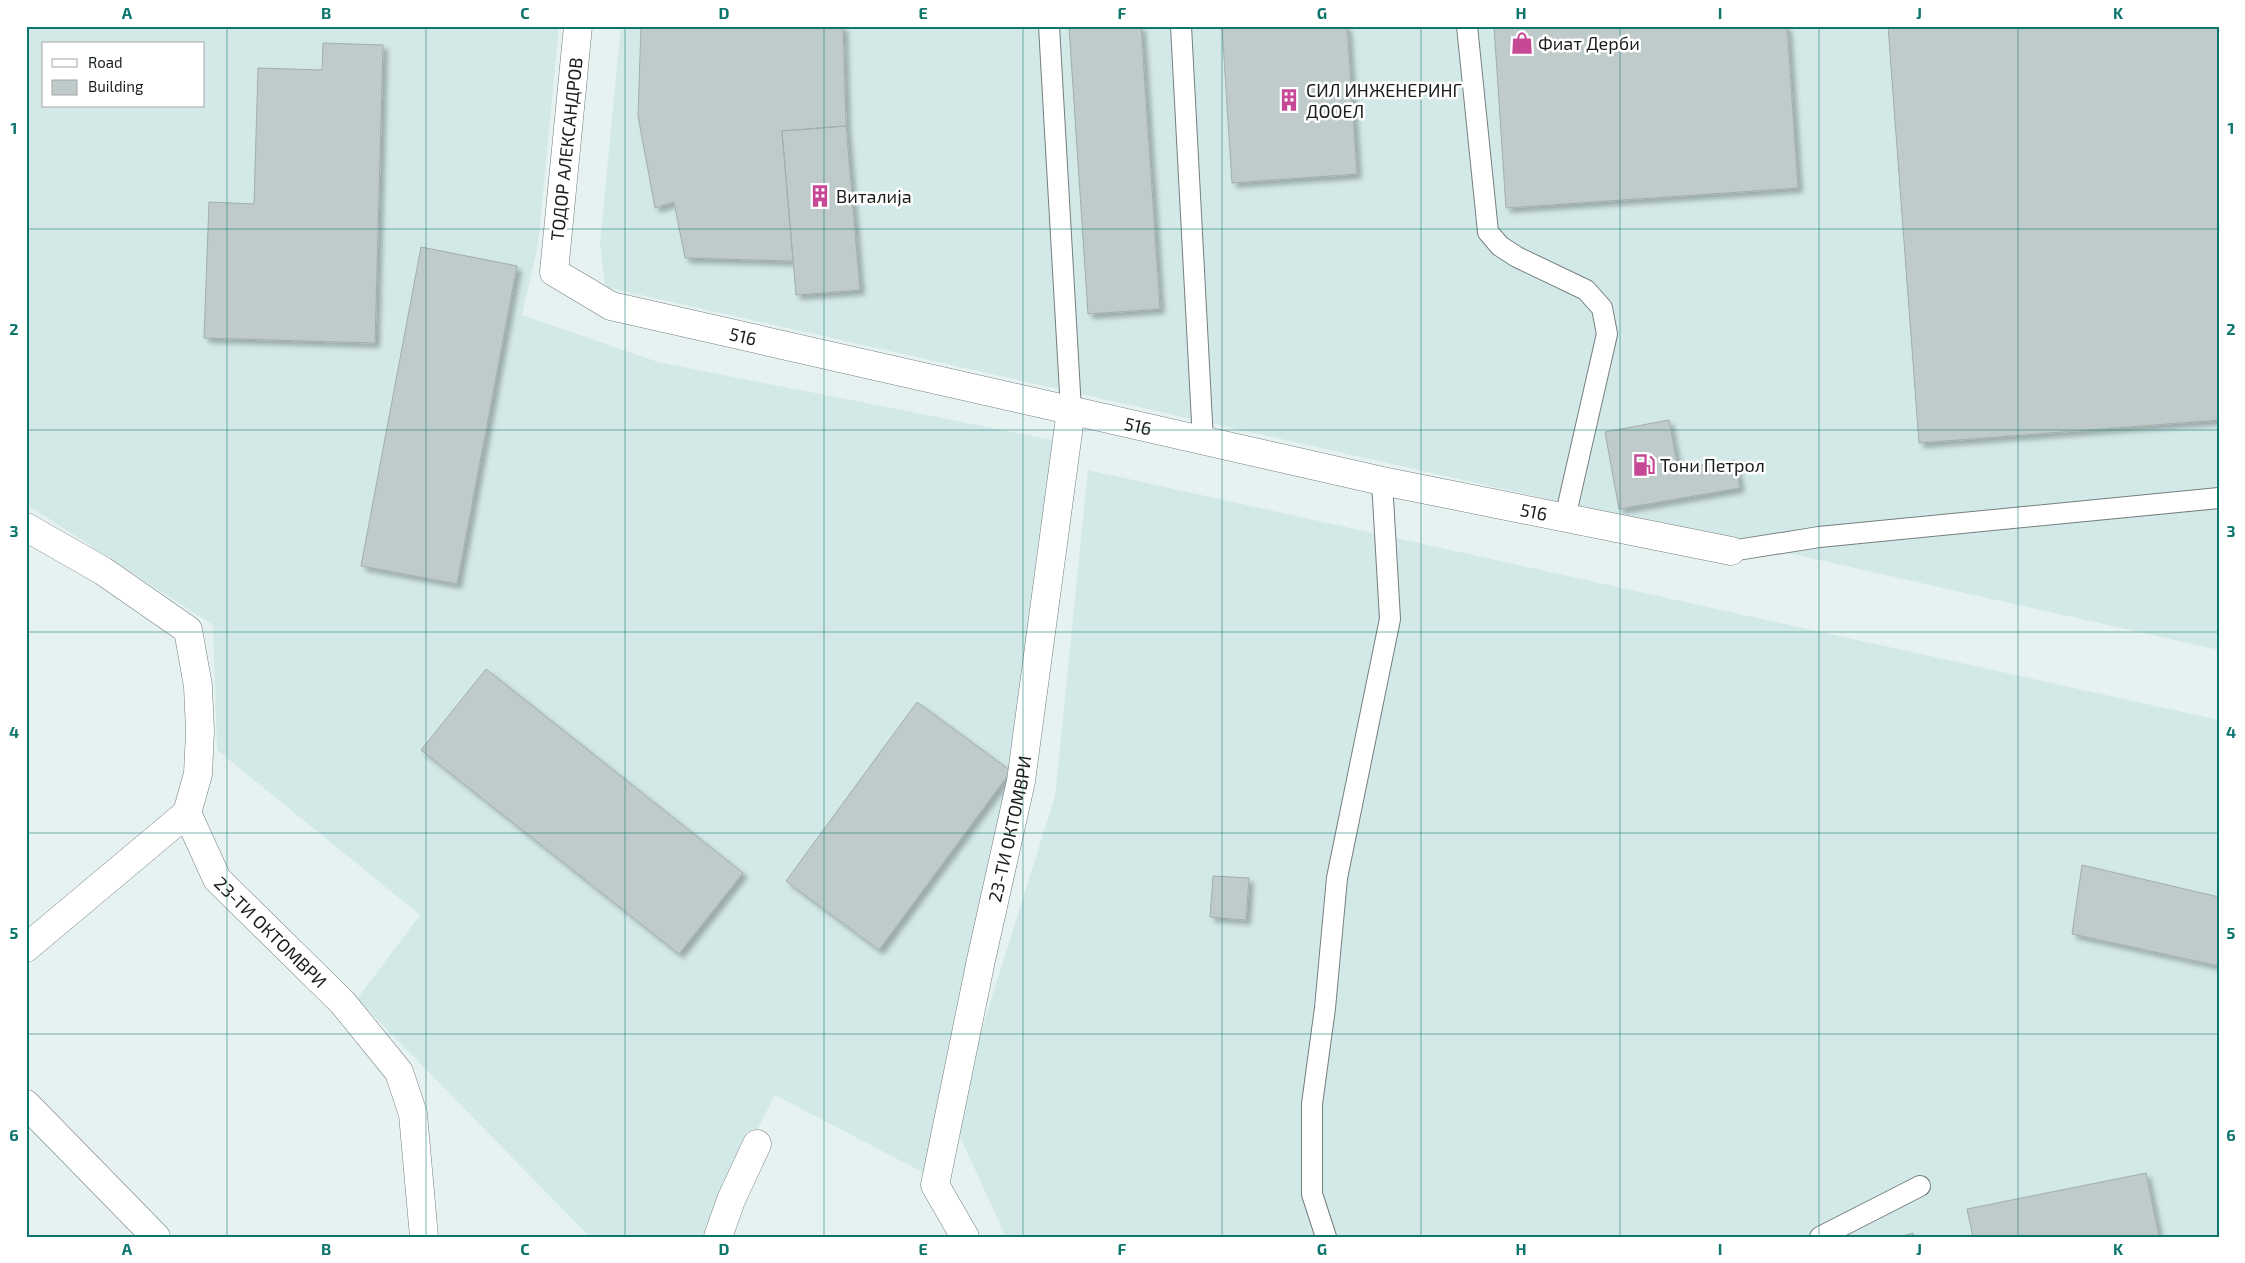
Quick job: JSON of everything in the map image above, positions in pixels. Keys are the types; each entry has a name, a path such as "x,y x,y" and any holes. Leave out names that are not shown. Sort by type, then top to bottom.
{"street":[{"name":"ТОДОР АЛЕКСАНДРОВ","path":"554,272 578,26"},
{"name":"516","path":"554,272 611,306 1382,481 1731,552"},
{"name":"23-ТИ ОКТОМВРИ","path":"965,1237 935,1185 980,960 1021,781 1071,410"},
{"path":"26,527 103,571 188,630 198,686 200,731 198,774 187,813 26,948"},
{"name":"23-ТИ ОКТОМВРИ","path":"187,813 217,879 344,1003 399,1072 413,1114 424,1237"},
{"path":"26,1104 156,1237"},
{"path":"718,1237 731,1200 757,1144"}],"lane":[{"path":"1049,26 1071,410"},
{"path":"1181,26 1203,441"},
{"path":"1467,26 1488,232 1500,246 1517,257 1586,290 1602,308 1607,334 1565,518"},
{"path":"1326,1237 1312,1194 1312,1104 1326,1008 1337,878 1390,619 1382,481"},
{"path":"1731,552 1819,538 2219,498"},
{"path":"1820,1237 1920,1186"}],"shaded area":[{"path":"26,26 559,26 538,245 522,315 658,362 1058,441 1012,774 924,1173 775,1095 724,1195 705,1237 590,1237 357,999 420,915 217,750 213,625 26,504"},
{"path":"621,26 2219,26 2219,650 605,287 600,243"},
{"path":"1088,470 2219,720 2219,1237 1003,1237 1004,1233 953,1121 1055,796"}],"building":[{"path":"641,26 843,26 846,126 782,131 793,261 685,258 674,202 655,208 638,116"},
{"path":"1069,26 1141,26 1160,309 1088,314"},
{"name":"СИЛ ИНЖЕНЕРИНГ ДООЕЛ","path":"1222,26 1347,26 1357,174 1232,183"},
{"path":"1494,26 1787,26 1798,188 1506,208"},
{"path":"1888,26 2219,26 2219,420 1919,443"},
{"path":"323,43 383,45 375,343 204,338 209,202 254,204 258,68 322,70"},
{"name":"Виталија","path":"846,126 860,290 796,295 782,131"},
{"path":"421,247 517,266 457,584 361,566"},
{"name":"Тони Петрол","path":"1669,420 1678,469 1735,460 1740,488 1619,509 1605,432"},
{"path":"486,669 743,873 679,954 421,750"},
{"path":"917,702 1011,771 879,950 786,881"},
{"path":"2082,865 2219,897 2219,966 2072,934"},
{"path":"1213,876 1249,878 1246,920 1210,917"},
{"path":"2146,1173 2159,1237 1973,1237 1967,1209"},
{"path":"1913,1233 1914,1237 1899,1237"}],"place":[{"name":"Фиат Дерби","path":"1522,43"},
{"name":"СИЛ ИНЖЕНЕРИНГ ДООЕЛ","path":"1289,100"},
{"name":"Виталија","path":"820,196"},
{"name":"Тони Петрол","path":"1644,465"}]}
